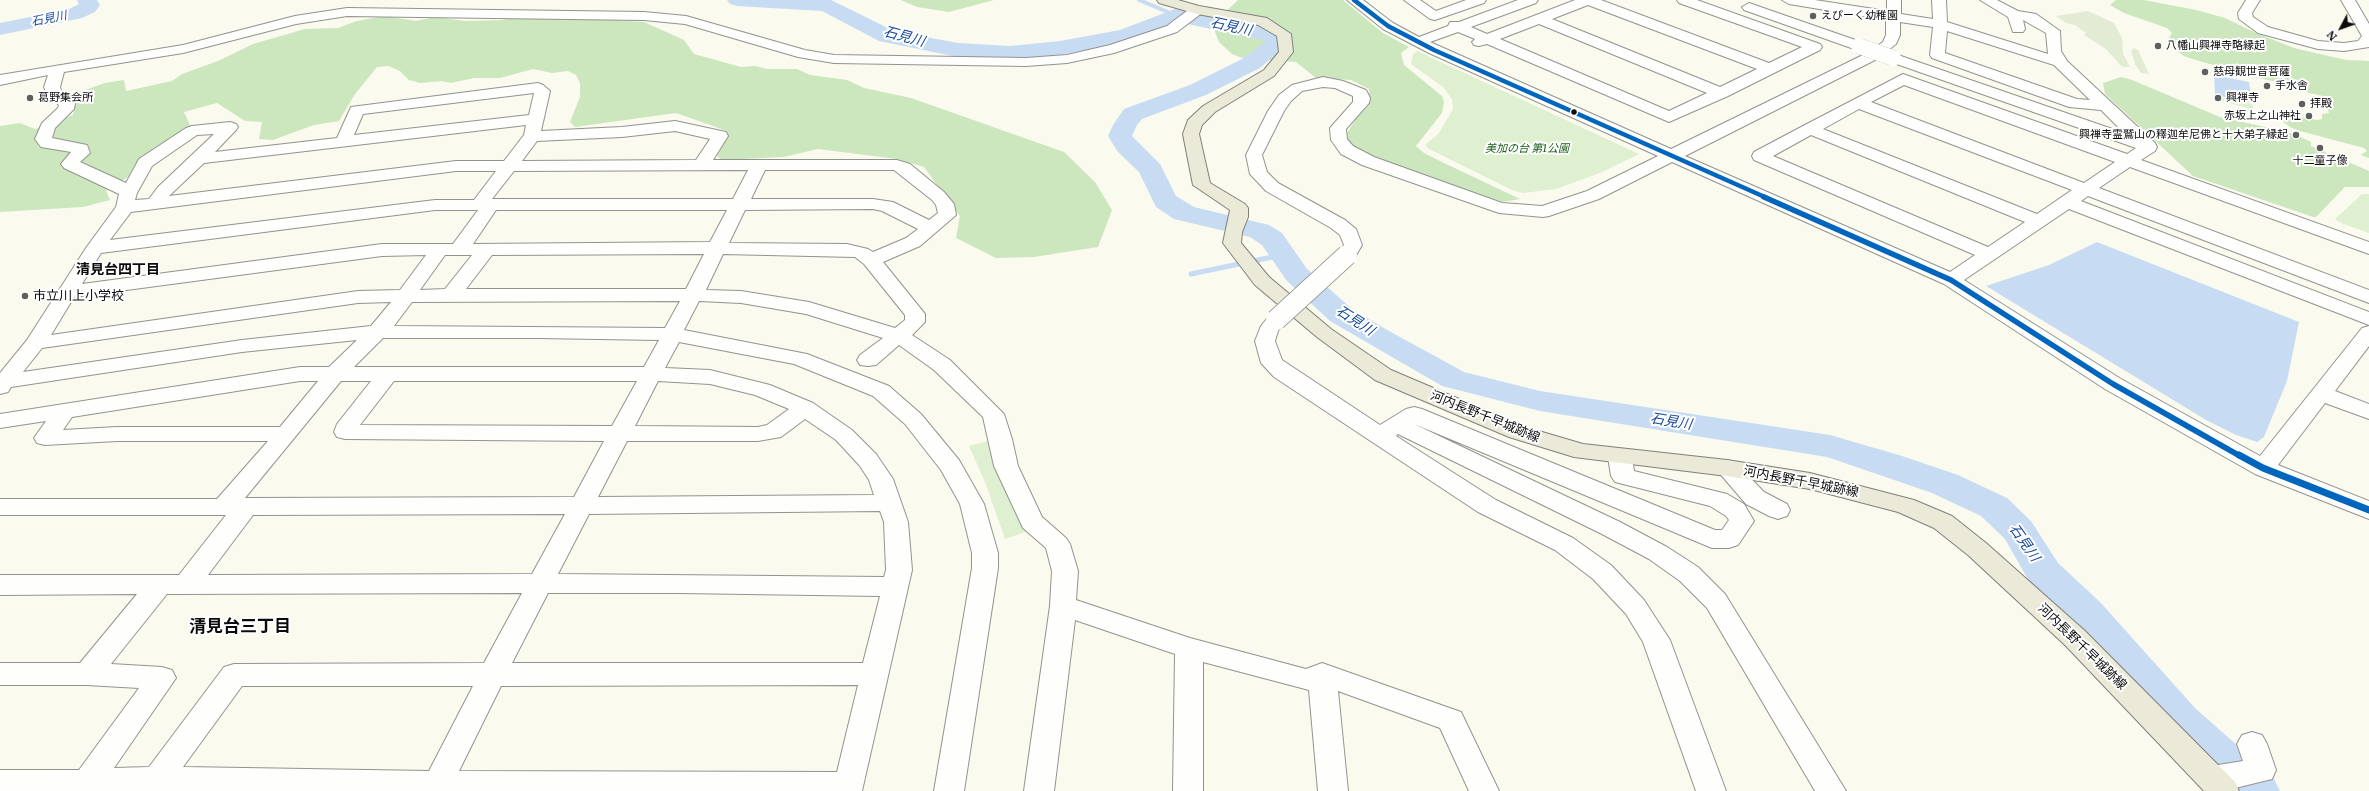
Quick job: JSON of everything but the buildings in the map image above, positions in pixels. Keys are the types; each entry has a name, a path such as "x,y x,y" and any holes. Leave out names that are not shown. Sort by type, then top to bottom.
{"main road":[{"name":"河内長野千早城跡線","path":"1164,0 1197,10 1262,21 1284,34 1286,52 1269,73 1209,109 1194,123 1191,134 1202,185 1239,208 1232,244 1262,281 1324,333 1383,375 1517,432 1582,452 1728,468 1810,481 1869,495 1905,506 1943,522 1977,549 2075,638 2219,783"}],"street":[{"path":"1354,0 1388,26 1447,56 1951,280 2113,384 2263,468 2369,510"},
{"path":"1411,0 1436,17 1478,0"},
{"path":"1425,39 1457,26 1532,0"},
{"path":"1447,56 1587,0 1771,70"},
{"path":"1457,26 1669,117 1815,48 1684,0"},
{"path":"1789,0 1848,4 1893,17 1940,24 2059,62 2149,147"},
{"path":"1831,791 1716,601 1689,574 1658,553 1611,528 1387,430 1294,382 1272,362 1265,341 1268,330 1276,320 1347,255 1353,245 1349,233 1338,224 1272,187 1259,174 1254,155 1276,111 1285,98 1297,88 1324,82 1338,84 1360,93 1362,98 1361,103 1338,128 1339,140 1347,150 1374,164 1499,208 1543,212 1558,209 1594,194 1672,156 1872,56 1889,44 1893,35 1894,0"},
{"path":"1939,0 1940,24 1937,55 2075,104 2106,106"},
{"path":"1987,0 2015,15 2031,17 2053,32 2054,52 2060,59 2059,62"},
{"path":"2253,0 2245,13 2246,19 2263,30 2290,39 2328,46 2353,47 2368,41 2369,36 2348,0"},
{"path":"1738,4 2149,147"},
{"path":"0,80 57,68 183,49 295,20 370,11 644,16 686,20 804,54 849,59 1026,62 1067,60 1114,49 1172,29 1197,10"},
{"path":"2005,44 2017,36 2018,23 2015,15"},
{"path":"1540,19 1722,93"},
{"path":"57,68 52,87 55,95 67,103 66,109 48,126 43,139 46,143 55,146 81,149 82,153 73,158 70,164 121,187 126,199"},
{"path":"1991,255 1760,156 1903,79 2369,248"},
{"path":"343,142 357,110 538,88 542,91 533,127 510,166 481,202 485,206 486,212 460,248"},
{"path":"1858,103 2369,297"},
{"path":"199,159 343,142 533,127 622,132 675,126 720,136 701,165"},
{"path":"1,383 35,342 126,199 145,163 183,139 192,131 230,127 199,159 164,191 156,202"},
{"path":"1809,129 2039,221"},
{"path":"1951,280 1991,255 2085,190 2130,162 2149,147"},
{"path":"436,787 580,505 620,432 649,374 672,334 759,165"},
{"path":"126,199 156,202 456,166 897,165 904,168 945,204 947,215 913,242 871,260"},
{"path":"2067,202 2369,330 2263,468"},
{"path":"95,248 421,205 872,204 887,206 931,228"},
{"path":"67,292 382,250 441,248 715,248 847,250 861,253 871,260 915,314 915,322 868,360"},
{"path":"87,674 173,584 236,506 286,434 336,372 385,324 441,248"},
{"path":"451,295 487,249"},
{"path":"35,342 358,297 451,295 691,295 741,298 809,308 899,336 942,365 992,414 1001,440 1006,466 1032,522 1057,544 1065,571 1063,606 1039,791"},
{"path":"1,383 242,346 376,332 539,332 672,334 799,360 881,391 913,419 951,466 972,504 985,552 985,568 949,791"},
{"path":"0,421 300,374 336,372 388,374 649,374 710,378 762,390 804,408 844,435 868,460 881,479 888,503 896,522 899,570 876,674 847,788 436,787 0,783"},
{"path":"388,374 348,424 345,432 773,432 804,408"},
{"path":"2320,393 2369,412"},
{"path":"64,412 45,438 118,434 286,434"},
{"path":"1387,430 1414,414 1712,539 1729,539 1742,521 1735,510 1718,500 1623,476 1620,457"},
{"path":"1387,430 1487,506 1564,544 1602,572 1635,607 1656,640 1711,791"},
{"path":"1728,468 1755,498 1765,505 1778,510"},
{"path":"0,507 888,503"},
{"path":"0,585 695,584 895,587"},
{"path":"1063,606 1189,648 1307,680 1322,674 1451,720 1484,791"},
{"path":"1188,791 1189,648"},
{"path":"0,674 87,674 162,678 88,783"},
{"path":"136,784 234,675 876,674"},
{"path":"1322,674 1333,791"},
{"path":"2219,783 2257,757"}],"green space":[{"path":"901,0 994,0 949,12 917,7"},
{"path":"1238,0 1343,0 1383,33 1409,47 1401,53 1404,65 1442,96 1444,102 1442,113 1416,146 1424,153 1520,199 1503,202 1364,156 1349,145 1347,133 1356,119 1369,105 1369,89 1351,80 1316,78 1296,62 1242,58 1232,54 1219,42 1215,32 1215,22"},
{"path":"2116,0 2144,0 2196,10 2225,18 2256,33 2294,48 2346,60 2369,61 2369,158 2361,155 2367,151 2364,148 2300,131 2283,122 2279,113 2317,120 2322,119 2322,114 2329,113 2323,96 2309,93 2301,88 2247,75 2186,57 2172,48 2167,41 2172,33 2167,28 2124,13 2110,5"},
{"path":"2088,11 2114,23 2122,38 2123,54 2130,67 2122,67 2106,49 2084,35 2086,33 2075,25 2066,23 2056,16"},
{"path":"519,15 546,15 644,22 684,40 694,54 741,67 755,66 767,69 797,69 810,75 847,80 864,88 911,98 1064,152 1095,182 1112,210 1098,247 1034,257 996,258 956,238 960,216 924,167 897,159 818,149 784,157 722,160 717,156 727,137 727,131 676,113 575,127 570,122 580,97 580,83 576,75 568,71 552,73 533,69 500,78 474,78 451,83 442,81 420,83 409,80 400,71 388,66 377,67 355,94 339,121 314,125 273,140 259,139 262,122 245,121 217,103 184,112 190,125 184,132 135,164 128,177 106,191 110,200 83,207 0,212 0,126 20,123 35,129 73,115 76,101 68,98 71,95 105,83 124,80 126,91 172,81 182,74 218,61 253,44 305,29 338,28 357,21 384,16 416,21 435,17 465,21 503,20"},
{"path":"2134,48 2138,50 2149,74 2141,73 2135,64 2131,51"},
{"name":"美加の台 第1公園","path":"1417,51 1639,154 1600,173 1556,189 1523,193 1512,190 1429,149 1425,145 1439,133 1453,109 1452,99 1443,87 1411,64 1413,54"},
{"path":"2121,77 2132,80 2220,117 2274,129 2269,133 2276,137 2284,138 2290,133 2298,136 2311,142 2311,146 2369,171 2369,187 2345,187 2316,217 2313,217 2193,176 2105,94 2103,83"},
{"path":"2220,97 2252,104 2254,110 2222,101"},
{"path":"2362,194 2369,194 2369,233 2341,223 2335,219"},
{"path":"995,439 1031,530 1005,539 985,482 969,446"}],"water":[{"path":"2214,75 2249,82 2252,103 2215,95"},
{"path":"2097,242 2299,322 2287,381 2264,437 2257,442 2236,435 2206,420 1986,286 2049,265"}],"waterway":[{"name":"石見川","path":"0,29 75,14 88,8 90,5 87,0"},
{"name":"石見川","path":"737,0 826,5 887,36 958,50 1010,53 1060,48 1125,36 1148,28 1175,15 1271,35 1277,44 1252,63 1198,90 1133,114 1125,125 1120,136 1127,147 1151,169 1165,201 1184,213 1202,219 1259,231 1272,239 1297,275 1341,315 1378,338 1453,379 1540,401 1742,431 1830,446 1890,464 1945,484 1994,507 2018,530 2044,573 2086,613 2180,721 2257,791"},
{"path":"1139,0 1175,15"},
{"path":"1191,274 1282,255"}],"transit line":[{"path":"1354,0 1388,26 1434,50 1951,280 2113,384 2263,468 2369,510"}],"place":[{"name":"えぴーく幼稚園","path":"1813,16"},
{"name":"八幡山興禅寺略縁起","path":"2158,46"},
{"name":"慈母観世音菩薩","path":"2205,72"},
{"name":"手水舎","path":"2267,86"},
{"name":"葛野集会所","path":"30,98"},
{"name":"興禅寺","path":"2218,98"},
{"name":"拝殿","path":"2302,104"},
{"name":"赤坂上之山神社","path":"2309,116"},
{"name":"興禅寺霊鷲山の釋迦牟尼佛と十大弟子縁起","path":"2296,135"},
{"name":"十二童子像","path":"2320,148"},
{"name":"市立川上小学校","path":"25,296"}],"district":[{"name":"清見台四丁目","path":"118,270"},
{"name":"清見台三丁目","path":"240,627"}]}
